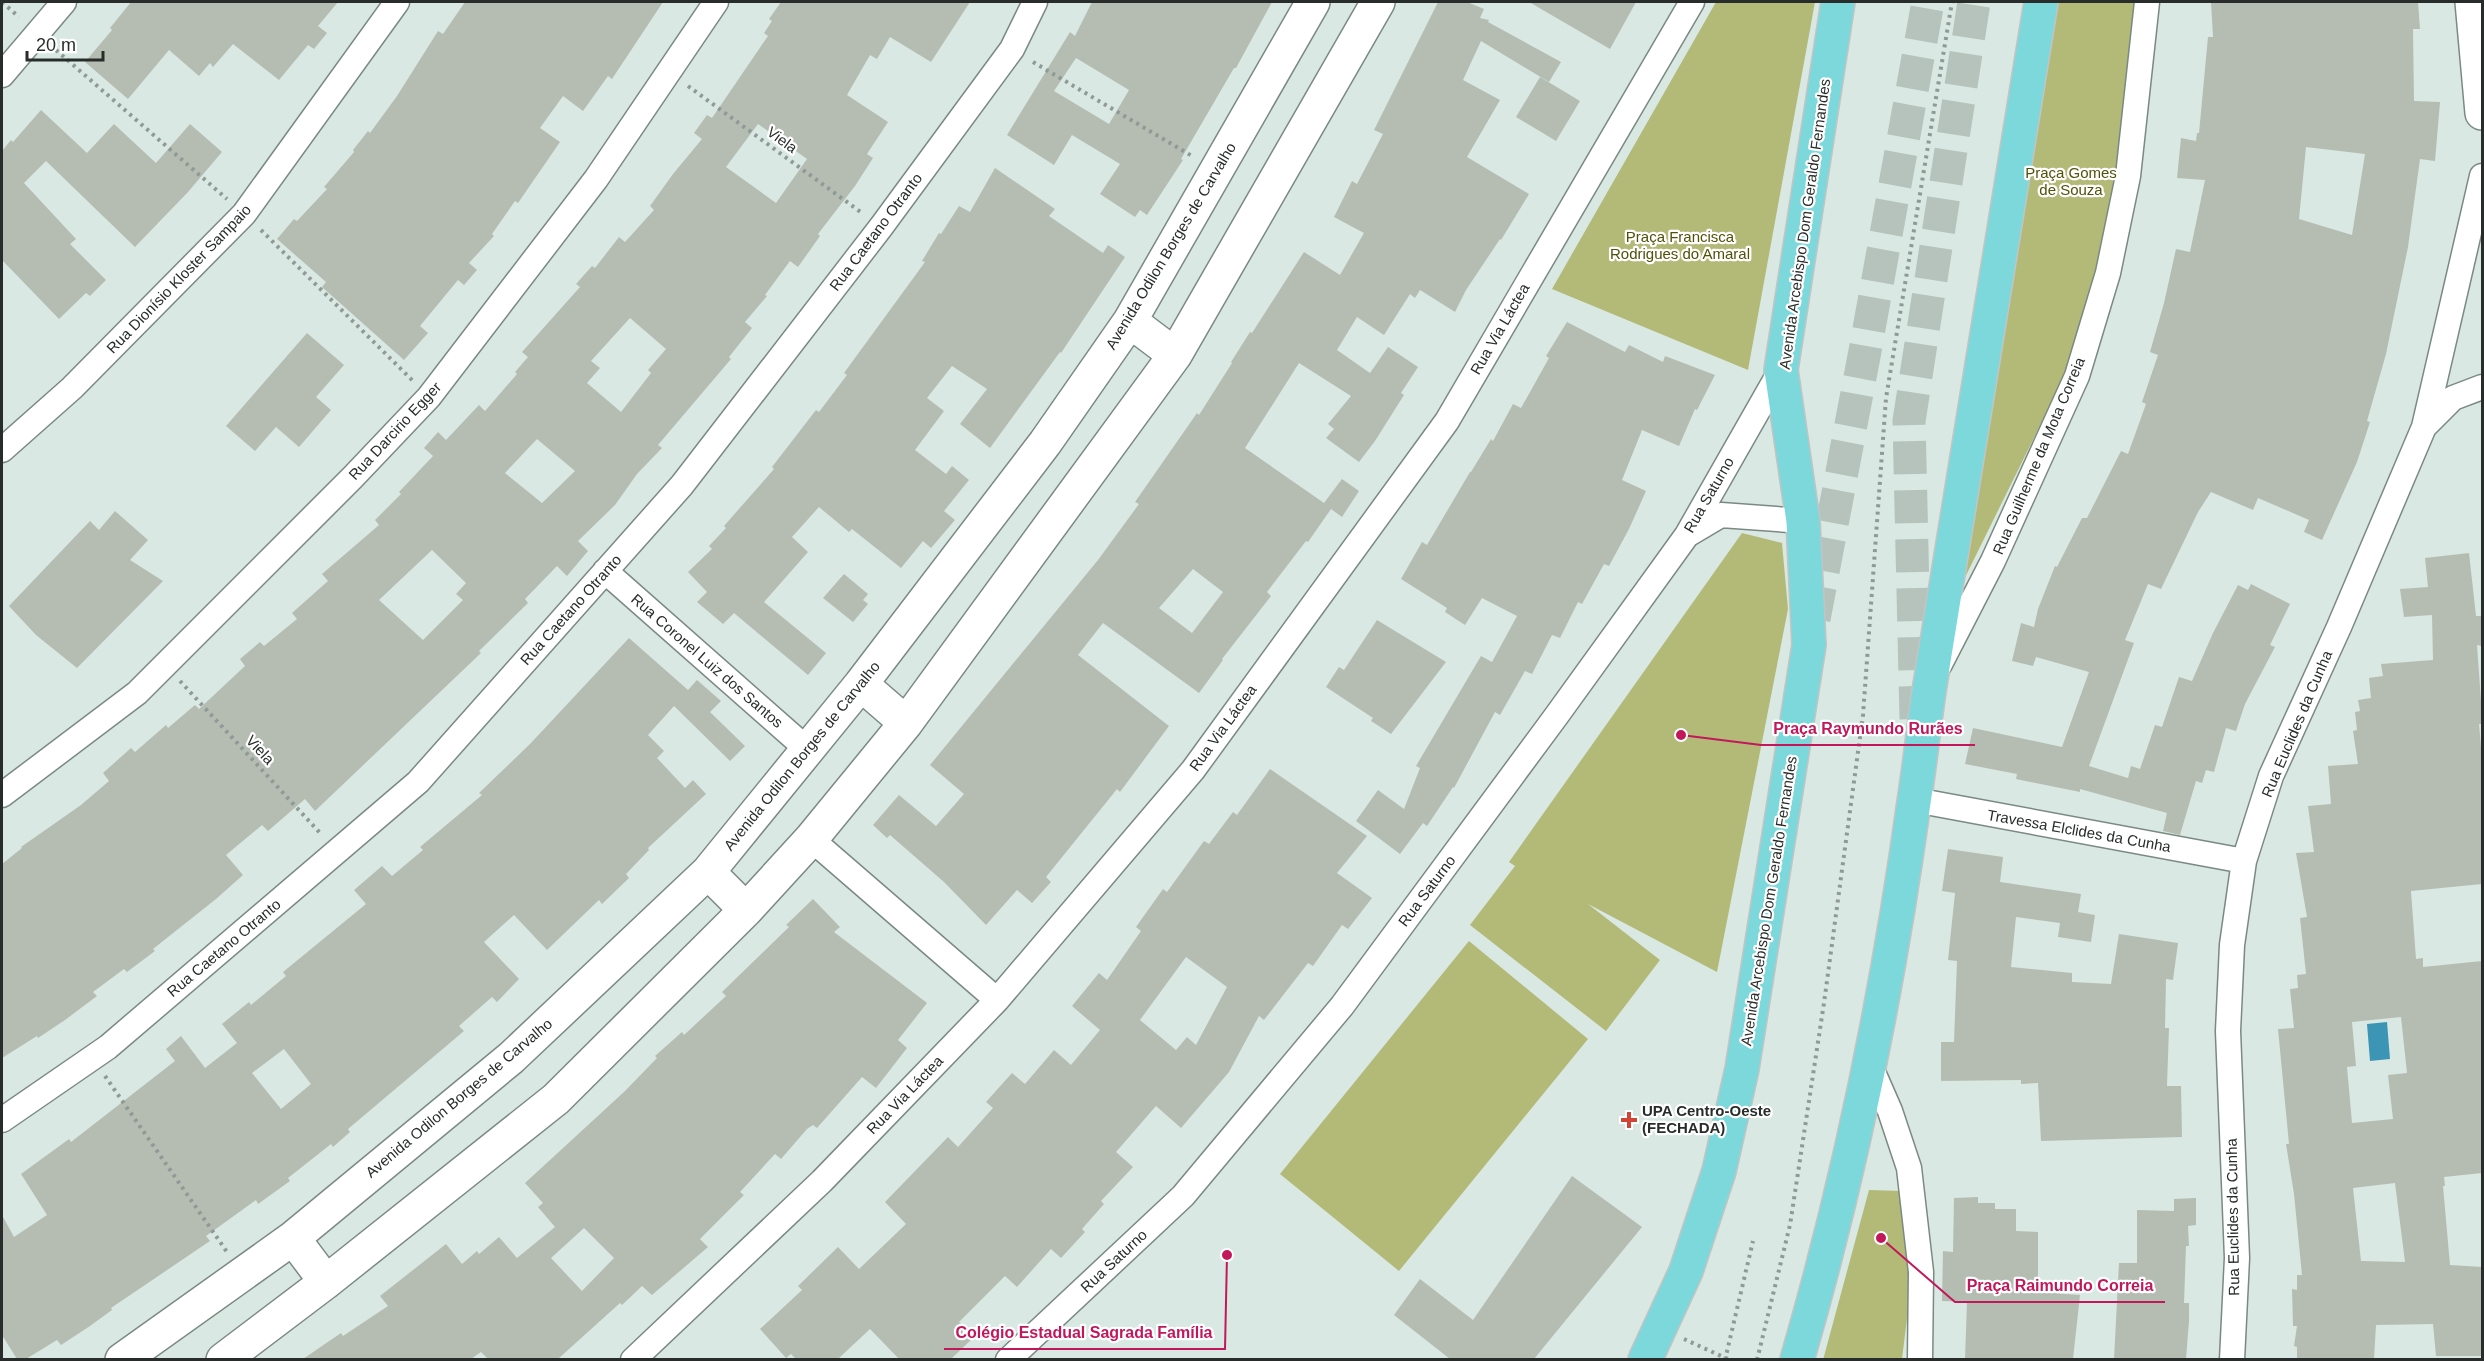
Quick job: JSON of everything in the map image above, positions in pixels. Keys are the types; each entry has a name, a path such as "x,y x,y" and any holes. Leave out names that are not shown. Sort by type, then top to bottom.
{"main road":[{"name":"Avenida Arcebispo Dom Geraldo Fernandes","path":"1645,1359 1661,1329 1686,1271 1719,1171 1742,1069 1809,645 1803,521 1781,370 1838,2"},
{"path":"1797,1359 1837,1209 1869,1063 1914,800 1917,765 2042,2"}],"street":[{"path":"2,75 64,2"},
{"name":"Rua Dionísio Kloster Sampaio","path":"2,450 72,388 244,214 397,2"},
{"name":"Rua Darcirio Egger","path":"2,795 137,693 352,477 429,396 596,179 716,2"},
{"name":"Rua Caetano Otranto","path":"2,1120 108,1047 418,783 682,485 881,227 1012,49 1035,2"},
{"name":"Avenida Odilon Borges de Carvalho","path":"122,1359 293,1238 511,1058 708,872 861,684 1045,443 1130,321 1313,2"},
{"path":"222,1359 326,1282 556,1099 746,910 811,839 906,723 1175,355 1378,2"},
{"name":"Rua Via Láctea","path":"633,1359 822,1181 997,1000 1193,770 1447,421 1692,2"},
{"name":"Rua Guilherme da Mota Correia","path":"1930,685 1993,561 2077,376 2108,273 2128,176 2147,2"},
{"path":"2472,2 2482,113"},
{"name":"Rua Euclides da Cunha","path":"2232,1359 2237,1258 2228,1031 2232,945 2244,861 2271,776 2424,427 2482,176"},
{"path":"1130,321 1175,355"},
{"name":"Rua Saturno","path":"1008,1359 1183,1196 1342,1006 1687,535 1781,370"},
{"name":"Rua Euclides da Cunha","path":"2424,427 2454,398 2482,387"},
{"path":"1687,535 1721,514 1803,521"},
{"name":"Rua Coronel Luiz dos Santos","path":"605,572 808,750"},
{"path":"861,684 906,723"},
{"name":"Travessa Elclides da Cunha","path":"1914,800 2244,861"},
{"path":"811,839 997,1000"},
{"path":"708,872 746,910"},
{"path":"1869,1063 1890,1111 1908,1168 1921,1272 1920,1359"},
{"path":"293,1238 326,1282"}],"path":[{"path":"2,2 244,214 429,396"},
{"path":"1757,1359 1790,1225 1824,1003 1863,715 1886,398 1952,2"},
{"path":"1012,49 1216,170"},
{"name":"Viela","path":"668,72 881,227"},
{"name":"Viela","path":"165,665 337,852"},
{"path":"92,1058 243,1275"},
{"path":"1661,1329 1727,1359 1753,1241"}],"green space":[{"name":"Praça Francisca Rodrigues do Amaral","path":"1716,2 1815,2 1748,370 1552,289"},
{"name":"Praça Gomes de Souza","path":"2052,2 2137,2 2121,193 2062,381 1941,626"},
{"path":"1742,533 1782,543 1788,609 1717,972 1588,904 1660,960 1606,1031 1470,925 1515,866 1509,862"},
{"path":"1469,941 1588,1039 1399,1271 1280,1174"},
{"path":"1869,1190 1902,1191 1911,1286 1902,1359 1823,1360"}],"water":[{"path":"2387,1022 2390,1059 2370,1061 2367,1024"}],"building":[{"path":"131,2 338,2 318,26 327,33 314,49 308,45 279,80 233,44 213,67 210,63 199,76 169,50 128,99 85,62 112,30 110,28"},
{"path":"465,2 663,2 612,79 608,76 583,111 563,96 540,128 560,142 518,203 515,201 492,234 494,236 469,263 477,270 464,285 458,280 420,326 428,333 404,360 322,287 326,282 277,239 294,219 297,221 327,189 324,187 354,152 353,150 368,131 370,133 397,96 438,31 443,34"},
{"path":"781,2 970,2 931,62 890,37 877,59 870,55 847,95 888,122 867,154 873,158 855,186 818,234 820,236 798,267 790,261 765,295 767,296 745,322 752,328 729,357 731,359 658,445 662,448 637,474 615,505 578,541 588,551 567,576 557,566 525,599 528,603 479,651 481,653 315,811 305,799 268,831 262,825 226,855 243,875 216,899 153,949 155,951 127,972 124,969 93,992 97,996 65,1020 2,1058 2,864 21,847 81,805 109,781 103,773 131,748 135,752 166,725 168,728 195,705 199,709 245,666 240,659 260,642 264,646 297,619 292,613 328,581 322,574 379,525 375,520 401,494 399,492 433,456 424,448 438,432 446,440 479,405 485,411 517,374 515,372 528,357 522,352 580,287 576,284 592,266 595,268 619,237 625,242 654,210 650,206 702,139 694,133 707,115 712,118 768,36 764,33 772,21 769,19","holes":["758,124 807,159 776,203 726,167","630,318 666,349 648,370 651,373 621,412 587,383 600,368 591,361","537,439 575,471 542,503 505,473","432,550 466,583 456,594 463,600 423,640 379,600"]},
{"path":"1092,2 1272,2 1236,68 1181,159 1183,160 1147,215 1140,210 1135,217 1100,194 1120,164 1072,135 1054,165 1007,135 1070,32 1075,36","holes":["1076,58 1129,90 1109,124 1054,91"]},
{"path":"1438,2 1467,2 1484,9 1480,18 1489,20 1488,22 1561,62 1549,82 1481,41 1463,80 1500,100 1467,157 1529,194 1501,240 1466,290 1455,312 1420,290 1415,298 1410,294 1384,335 1357,317 1337,350 1370,373 1388,347 1418,367 1401,393 1404,395 1359,462 1326,438 1334,429 1328,424 1351,396 1299,363 1245,448 1324,503 1342,479 1359,491 1342,517 1331,509 1308,542 1306,541 1267,592 1271,596 1199,693 1103,623 1078,655 1169,726 1120,792 1117,789 1046,877 1051,882 1032,903 1017,890 986,925 944,882 890,835 887,838 873,825 899,795 936,826 964,794 930,765 1098,560 1139,504 1135,502 1197,413 1199,415 1250,332 1252,333 1304,252 1340,275 1364,233 1334,217 1352,181 1357,184 1383,134 1374,130","holes":["1193,569 1223,592 1192,633 1159,608"]},
{"path":"1529,2 1636,2 1610,49"},
{"path":"2211,2 2418,2 2420,29 2413,29 2414,101 2440,102 2435,161 2420,159 2408,247 2386,354 2367,421 2370,422 2357,462 2322,540 2304,532 2309,520 2258,498 2253,510 2211,492 2198,512 2161,589 2148,584 2125,640 2134,643 2089,766 2128,778 2131,766 2140,769 2155,725 2162,727 2179,677 2192,681 2213,633 2238,585 2248,590 2251,584 2290,604 2270,645 2275,647 2245,704 2236,731 2226,728 2214,772 2206,770 2202,783 2196,781 2180,835 2163,831 2167,813 2080,789 2080,792 2016,779 2017,774 1965,764 1973,728 2062,747 2089,672 2036,657 2033,666 2012,661 2021,623 2034,627 2038,609 2055,566 2057,567 2082,518 2087,518 2121,451 2128,454 2146,404 2142,402 2158,355 2150,352 2176,249 2190,252 2205,180 2177,178 2181,138 2196,141 2197,133 2199,133 2208,37 2213,37","holes":["2306,147 2365,154 2352,235 2299,219"]},
{"path":"1540,77 1580,101 1556,141 1516,117"},
{"path":"41,110 87,153 114,124 156,163 190,124 222,152 188,192 135,247 46,161 24,183 76,239 70,244 106,280 90,296 86,293 59,319 2,260 2,151"},
{"path":"995,168 1055,209 1049,216 1103,253 1108,245 1125,257 1061,353 990,448 960,424 987,389 952,366 927,398 944,411 915,450 946,474 952,466 969,480 944,511 955,520 931,548 923,541 901,568 852,529 849,532 819,507 792,537 808,552 764,602 826,653 808,675 734,613 723,624 697,602 707,592 688,572 712,549 709,546 726,528 724,526 774,469 772,467 816,410 819,412 847,375 844,373 925,262 922,261 939,233 941,234 959,206 970,212"},
{"path":"1567,322 1625,352 1629,345 1663,362 1665,356 1715,375 1697,410 1695,409 1679,446 1642,430 1622,480 1646,491 1609,566 1604,564 1582,604 1578,602 1560,638 1552,635 1532,674 1525,671 1500,715 1495,712 1454,788 1427,826 1423,823 1400,854 1356,821 1378,790 1404,809 1420,768 1416,766 1481,656 1492,662 1517,616 1482,598 1465,625 1445,612 1447,608 1401,579 1422,542 1427,545 1491,439 1493,441 1513,404 1521,408 1549,358 1546,356"},
{"path":"307,333 344,365 316,397 331,410 299,447 276,427 255,451 226,426"},
{"path":"115,511 148,540 130,560 163,581 77,668 36,635 9,606 90,521 99,530"},
{"path":"2469,553 2476,616 2482,616 2482,646 2477,645 2482,715 2482,724 2479,724 2482,758 2482,884 2411,891 2416,959 2423,958 2423,967 2482,961 2482,1173 2444,1177 2445,1186 2443,1186 2450,1265 2482,1267 2482,1356 2436,1356 2433,1324 2376,1325 2374,1359 2297,1359 2297,1347 2294,1346 2297,1326 2293,1326 2292,1289 2297,1290 2297,1275 2302,1275 2294,1194 2286,1144 2289,1144 2278,1029 2294,1028 2290,989 2298,988 2297,975 2306,974 2300,918 2307,917 2296,853 2314,852 2308,806 2331,804 2328,766 2358,764 2353,731 2357,730 2355,712 2360,711 2358,700 2371,698 2369,678 2383,676 2381,664 2433,660 2432,615 2404,617 2400,589 2428,587 2425,558","holes":["2401,1017 2407,1073 2388,1075 2393,1119 2352,1123 2347,1067 2356,1066 2352,1022","2395,1183 2405,1262 2361,1261 2353,1188"]},
{"path":"844,574 868,594 863,600 868,604 853,622 823,598"},
{"path":"1377,620 1446,662 1391,734 1371,721 1373,718 1326,687 1339,667 1344,670"},
{"path":"629,638 688,690 697,680 721,701 710,712 745,746 730,761 674,706 648,735 664,751 657,758 685,788 693,780 706,794 648,848 649,850 626,874 629,878 602,904 599,900 547,950 514,915 484,942 519,979 497,1002 492,997 459,1026 464,1031 348,1129 350,1132 333,1147 331,1144 288,1178 290,1181 258,1204 256,1200 206,1236 210,1241 61,1345 57,1340 26,1359 17,1359 2,1335 2,1215 14,1237 47,1215 21,1174 69,1139 71,1142 175,1061 166,1049 181,1036 205,1068 237,1043 222,1024 249,1002 251,1005 286,976 283,972 366,904 354,890 382,866 392,876 423,850 420,847 482,795 479,793 530,744","holes":["284,1049 311,1084 281,1109 252,1073"]},
{"path":"1270,769 1367,836 1337,873 1372,898 1348,929 1342,925 1313,966 1308,963 1264,1020 1259,1016 1229,1072 1181,1128 1156,1106 1116,1152 1133,1167 1101,1201 1104,1204 1082,1229 1085,1232 1061,1258 1051,1249 1017,1287 1005,1276 959,1322 974,1337 951,1359 899,1359 870,1329 838,1359 796,1359 791,1354 786,1358 760,1329 802,1290 798,1286 838,1247 859,1269 906,1224 885,1202 948,1137 958,1147 993,1108 986,1102 1012,1073 1025,1084 1054,1050 1071,1065 1100,1030 1072,1006 1099,973 1107,980 1141,931 1136,927 1163,889 1167,892 1204,841 1209,844 1233,812 1237,815","holes":["1186,957 1227,987 1196,1045 1187,1037 1176,1050 1140,1020"]},
{"path":"1948,849 2003,857 2000,882 2081,894 2078,912 2095,915 2091,942 2058,937 2060,923 2016,917 2011,967 2072,973 2072,982 2111,984 2119,934 2178,943 2173,980 2166,979 2165,1028 2169,1028 2167,1086 2181,1086 2182,1137 2041,1141 2038,1083 2021,1084 2021,1080 1941,1081 1941,1042 1954,1042 1957,961 1948,960 1955,893 1942,891"},
{"path":"813,899 840,927 834,932 927,1003 898,1040 907,1048 876,1088 862,1077 817,1128 813,1125 807,1129 781,1159 775,1154 740,1192 744,1195 700,1239 708,1247 652,1295 642,1286 558,1359 488,1359 481,1352 471,1359 303,1359 341,1333 343,1336 388,1306 380,1296 446,1244 462,1264 477,1251 479,1254 499,1237 517,1258 555,1227 538,1207 543,1203 525,1183 625,1091 657,1058 655,1056 682,1032 684,1035 726,996 722,992 789,927 786,925","holes":["584,1228 614,1258 582,1291 551,1258"]},
{"path":"1572,1176 1642,1227 1534,1359 1450,1359 1394,1315 1420,1279 1473,1320"},
{"path":"1978,1197 1978,1203 1995,1203 1995,1209 2016,1209 2016,1231 2038,1232 2038,1292 2080,1295 2073,1359 1965,1359 1967,1302 1942,1301 1943,1251 1953,1252 1954,1198"},
{"path":"2196,1198 2196,1225 2188,1226 2189,1246 2186,1246 2184,1303 2189,1303 2189,1321 2186,1359 2114,1359 2119,1263 2137,1263 2137,1210 2174,1211 2174,1199"}],"tunnel":[{"path":"1814,619 1928,2"},
{"path":"1916,719 1909,421 1974,2"}],"place":[{"name":"Praça Raymundo Rurães","path":"1681,735"},
{"name":"UPA Centro-Oeste (FECHADA)","path":"1629,1120"},
{"name":"Praça Raimundo Correia","path":"1881,1238"},
{"name":"Colégio Estadual Sagrada Família","path":"1227,1255"}]}
